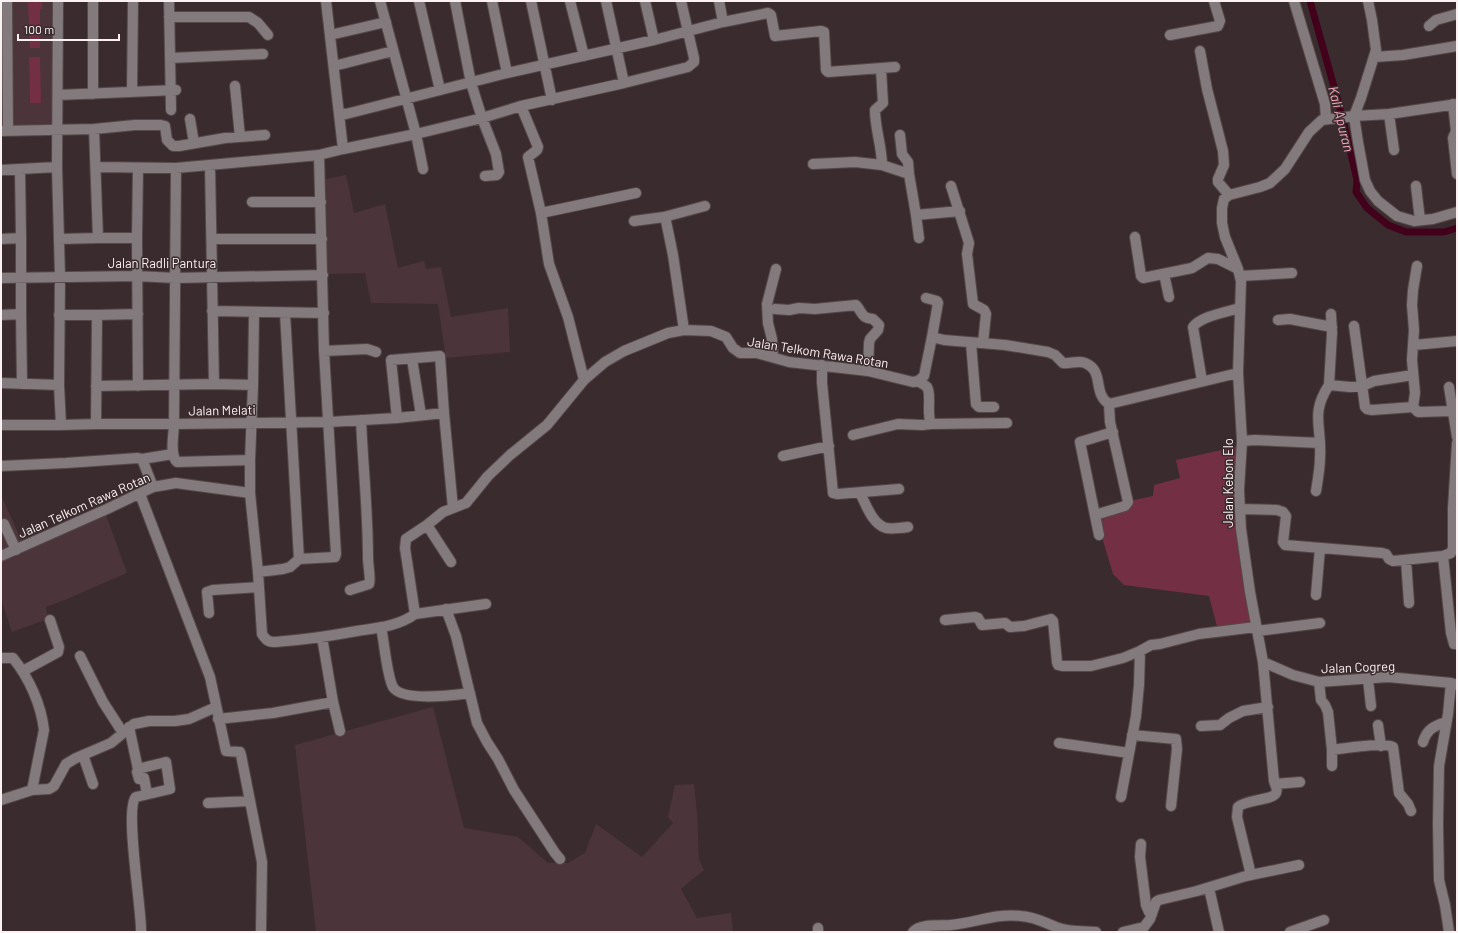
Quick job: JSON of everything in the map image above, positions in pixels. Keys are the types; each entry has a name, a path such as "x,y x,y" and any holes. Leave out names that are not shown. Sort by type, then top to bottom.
{"street":[{"path":"7,1 5,131 94,130 134,125 161,125 164,126 167,140 173,146 240,136 265,135"},
{"path":"58,1 57,167 60,277 59,385 61,426"},
{"path":"93,1 93,94"},
{"path":"132,1 132,92"},
{"path":"169,1 170,58 173,90 171,110"},
{"path":"326,1 343,149"},
{"path":"380,1 416,134 423,169"},
{"path":"419,1 440,90"},
{"path":"455,1 471,82 482,118 496,154 499,172 497,174 485,176"},
{"path":"492,1 507,72"},
{"path":"531,1 552,100"},
{"path":"570,1 584,56"},
{"path":"606,1 624,83"},
{"path":"645,1 654,40"},
{"path":"96,167 176,168 319,155 416,134 482,118 521,106 552,100 688,67 694,62 694,58 682,1"},
{"path":"719,1 723,22"},
{"path":"1170,35 1218,26 1220,21 1214,1"},
{"path":"1294,1 1330,118"},
{"path":"1368,1 1376,42 1375,57 1352,116 1365,180 1370,191 1378,201 1397,216 1414,221 1433,219 1457,212"},
{"path":"340,113 346,114 507,72 584,56 616,47 654,40 723,22 769,13 771,15 775,36 821,31 824,32 826,70 828,72 895,67"},
{"path":"1429,26 1436,20 1457,14"},
{"path":"169,18 249,17 258,23 268,35"},
{"path":"330,35 386,22"},
{"path":"1375,57 1403,55 1457,46"},
{"path":"334,66 393,51"},
{"path":"1200,51 1224,165 1218,182 1229,195 1270,183 1285,169 1309,132 1322,120 1352,116 1389,114 1455,104 1456,131 1453,138 1457,174"},
{"path":"170,58 262,54"},
{"path":"881,69 883,103 875,110 875,118 882,155 882,165"},
{"path":"235,86 240,136"},
{"path":"58,95 173,90"},
{"path":"521,106 538,147 537,150 528,157 541,213 550,264 568,317 584,380"},
{"path":"1389,114 1394,150"},
{"path":"190,120 194,144"},
{"path":"94,130 98,238"},
{"path":"900,135 902,154 908,162 919,238"},
{"path":"258,572 290,567 299,559 335,557 336,554 324,351 319,155"},
{"path":"813,164 855,162 882,165 909,174"},
{"path":"210,165 214,384"},
{"path":"1,170 57,167"},
{"path":"138,168 138,386"},
{"path":"176,168 174,459 177,462 250,460"},
{"path":"20,169 22,384"},
{"path":"951,186 969,243 967,254 973,304 984,310 986,314 982,343"},
{"path":"1416,186 1420,220"},
{"path":"541,213 636,193"},
{"name":"Jalan Kebon Elo","path":"1229,195 1224,199 1222,208 1222,223 1225,236 1239,272 1240,308 1238,373 1242,441 1240,509 1241,529 1246,568 1263,662 1275,784"},
{"path":"252,202 321,202"},
{"path":"634,222 664,217 705,206"},
{"path":"916,215 960,211"},
{"path":"664,217 673,254 684,330"},
{"path":"1,239 21,238"},
{"path":"59,239 137,238"},
{"path":"1135,238 1142,277 1145,278 1192,268 1208,258 1218,259 1239,272 1292,273"},
{"path":"212,239 322,239"},
{"path":"1413,407 1415,393 1412,360 1414,345 1414,319 1412,304 1417,266"},
{"path":"773,357 767,304 776,269"},
{"path":"1164,274 1169,297"},
{"name":"Jalan Radli Pantura","path":"1,278 138,276 175,278 213,276 323,275"},
{"path":"926,298 937,301 938,303 924,376 918,381 927,388 929,396 928,418 931,424"},
{"path":"775,309 815,309 856,305 866,319 873,319 877,321 878,325 878,330 870,339 869,343 868,371"},
{"path":"1202,381 1193,327 1198,322 1240,308"},
{"path":"212,311 254,313 324,313"},
{"path":"285,312 299,559"},
{"path":"254,313 250,493 258,572 262,634 266,640 275,642 322,637 402,622 415,614 486,604"},
{"path":"1,315 21,314"},
{"path":"59,315 138,314"},
{"path":"1316,491 1320,457 1318,406 1329,385 1332,327 1331,314"},
{"path":"96,315 96,424"},
{"path":"1278,320 1290,319 1332,327"},
{"path":"1354,326 1363,386 1364,404 1366,409 1372,410 1413,407 1418,412 1452,411"},
{"name":"Jalan Telkom Rawa Rotan","path":"415,614 404,543 406,539 443,512 466,503 488,476 510,455 547,425 584,380 605,362 624,351 668,334 684,330 711,331 726,337 733,348 740,353 757,353 789,362 868,371 918,381"},
{"path":"932,337 944,340 982,343 1048,352 1055,355 1063,363 1084,363 1096,372 1100,394 1103,400 1109,404 1238,373"},
{"path":"1414,345 1457,341"},
{"path":"971,343 976,404 979,407 994,407"},
{"path":"324,351 367,349 376,352"},
{"path":"397,418 390,360 440,356 444,413 454,508"},
{"path":"412,359 421,415"},
{"path":"822,365 833,493 836,495 899,489"},
{"path":"1329,385 1350,387 1363,386 1374,381 1413,375"},
{"path":"1,384 59,385"},
{"path":"96,386 174,386 214,384 253,385"},
{"path":"1449,387 1457,436"},
{"path":"1095,515 1125,506 1128,502 1110,422 1109,404"},
{"name":"Jalan Melati","path":"1,425 61,426 96,424 329,422 397,418 444,413"},
{"path":"350,590 369,584 371,580 368,566 368,538 361,420"},
{"path":"853,435 898,424 1007,423"},
{"path":"1099,535 1080,442 1113,432"},
{"path":"1242,441 1255,440 1320,443"},
{"path":"1240,509 1277,510 1283,512 1286,516 1284,544 1289,546 1382,553 1386,554 1389,559 1393,561 1443,556 1451,553 1453,548 1452,508 1457,443"},
{"path":"783,456 829,446"},
{"path":"1,466 138,458 142,460 173,454"},
{"path":"142,460 153,487"},
{"name":"Jalan Telkom Rawa Rotan","path":"1,556 153,487 176,483 250,493"},
{"path":"860,493 874,520 880,526 887,528 908,527"},
{"path":"140,494 210,677 226,751 240,752 262,862 262,932"},
{"path":"4,524 16,550"},
{"path":"427,525 451,562"},
{"path":"1316,595 1320,548"},
{"path":"1443,556 1451,633 1454,644 1457,644"},
{"path":"1406,560 1408,603"},
{"path":"209,613 207,592 213,590 259,587"},
{"path":"446,609 456,636 477,723 518,796 560,859"},
{"path":"944,620 975,617 978,618 982,625 1005,623 1010,627 1024,626 1051,619 1053,621 1058,665 1062,666 1091,666 1123,658 1151,646 1198,634 1320,624"},
{"path":"23,671 60,650 50,620"},
{"path":"381,627 391,683 397,691 408,695 427,696 470,693"},
{"path":"322,637 332,702 340,731"},
{"path":"1121,797 1139,685 1140,651"},
{"path":"80,656 103,702 126,730 138,769 137,772 139,779 144,778 147,794"},
{"path":"1,658 13,658 23,671 43,721 44,730 32,790"},
{"name":"Jalan Cogreg","path":"1263,662 1293,675 1319,682 1388,677 1454,684"},
{"path":"1368,679 1370,706"},
{"path":"1319,682 1321,700 1325,704 1328,712 1332,766"},
{"path":"1449,932 1439,880 1439,766 1454,684"},
{"path":"218,719 273,713 332,702"},
{"path":"1,800 32,790 52,788 66,764 111,743 134,724 189,719 216,707"},
{"path":"1201,726 1220,725 1243,710 1268,707"},
{"path":"1423,742 1425,736 1433,726 1446,722"},
{"path":"1378,725 1381,746"},
{"path":"1132,735 1176,739 1177,749 1171,806"},
{"path":"1058,743 1129,753"},
{"path":"1332,750 1381,746 1389,746 1393,748 1399,794 1408,804 1411,811"},
{"path":"83,755 93,784"},
{"path":"138,769 166,762 170,789 136,797 134,799 132,822 137,891 141,911 141,932"},
{"path":"1251,875 1240,829 1237,809 1240,804 1245,802 1275,796 1277,790 1275,784 1300,782"},
{"path":"208,803 250,800"},
{"path":"1141,844 1140,857 1146,905 1149,912 1152,914"},
{"path":"1123,932 1144,927 1152,914 1156,902 1159,900 1209,888 1251,875 1299,865"},
{"path":"1209,888 1219,932"},
{"path":"912,932 919,927 954,925 995,916 1021,916 1041,920 1057,928 1096,932"},
{"path":"1290,932 1324,920"},
{"path":"974,921 975,932"}],"shaded area":[{"path":"9,1 53,1 55,127 10,128"},
{"path":"28,1 42,1 42,9 40,9 40,48 30,48"},
{"path":"29,57 40,57 41,103 30,103"},
{"path":"346,175 354,213 385,204 398,268 424,261 426,269 441,267 451,317 508,308 510,352 446,358 438,304 371,303 365,273 327,274 326,179"},
{"path":"1240,446 1239,474 1256,631 1220,638 1209,596 1124,585 1113,574 1098,524 1101,507 1153,496 1154,485 1180,478 1176,460"},
{"path":"1,495 25,548 106,515 127,573 46,607 48,619 12,632 1,599"},
{"path":"433,707 464,828 518,837 548,863 568,863 585,853 596,824 642,857 673,823 668,817 675,785 694,784 699,860 704,870 681,889 697,918 731,913 733,932 316,932 295,745"}],"waterway":[{"name":"Kali Apuran","path":"1310,1 1348,141 1357,180 1356,192 1367,208 1388,225 1406,232 1444,232 1457,228"}]}
